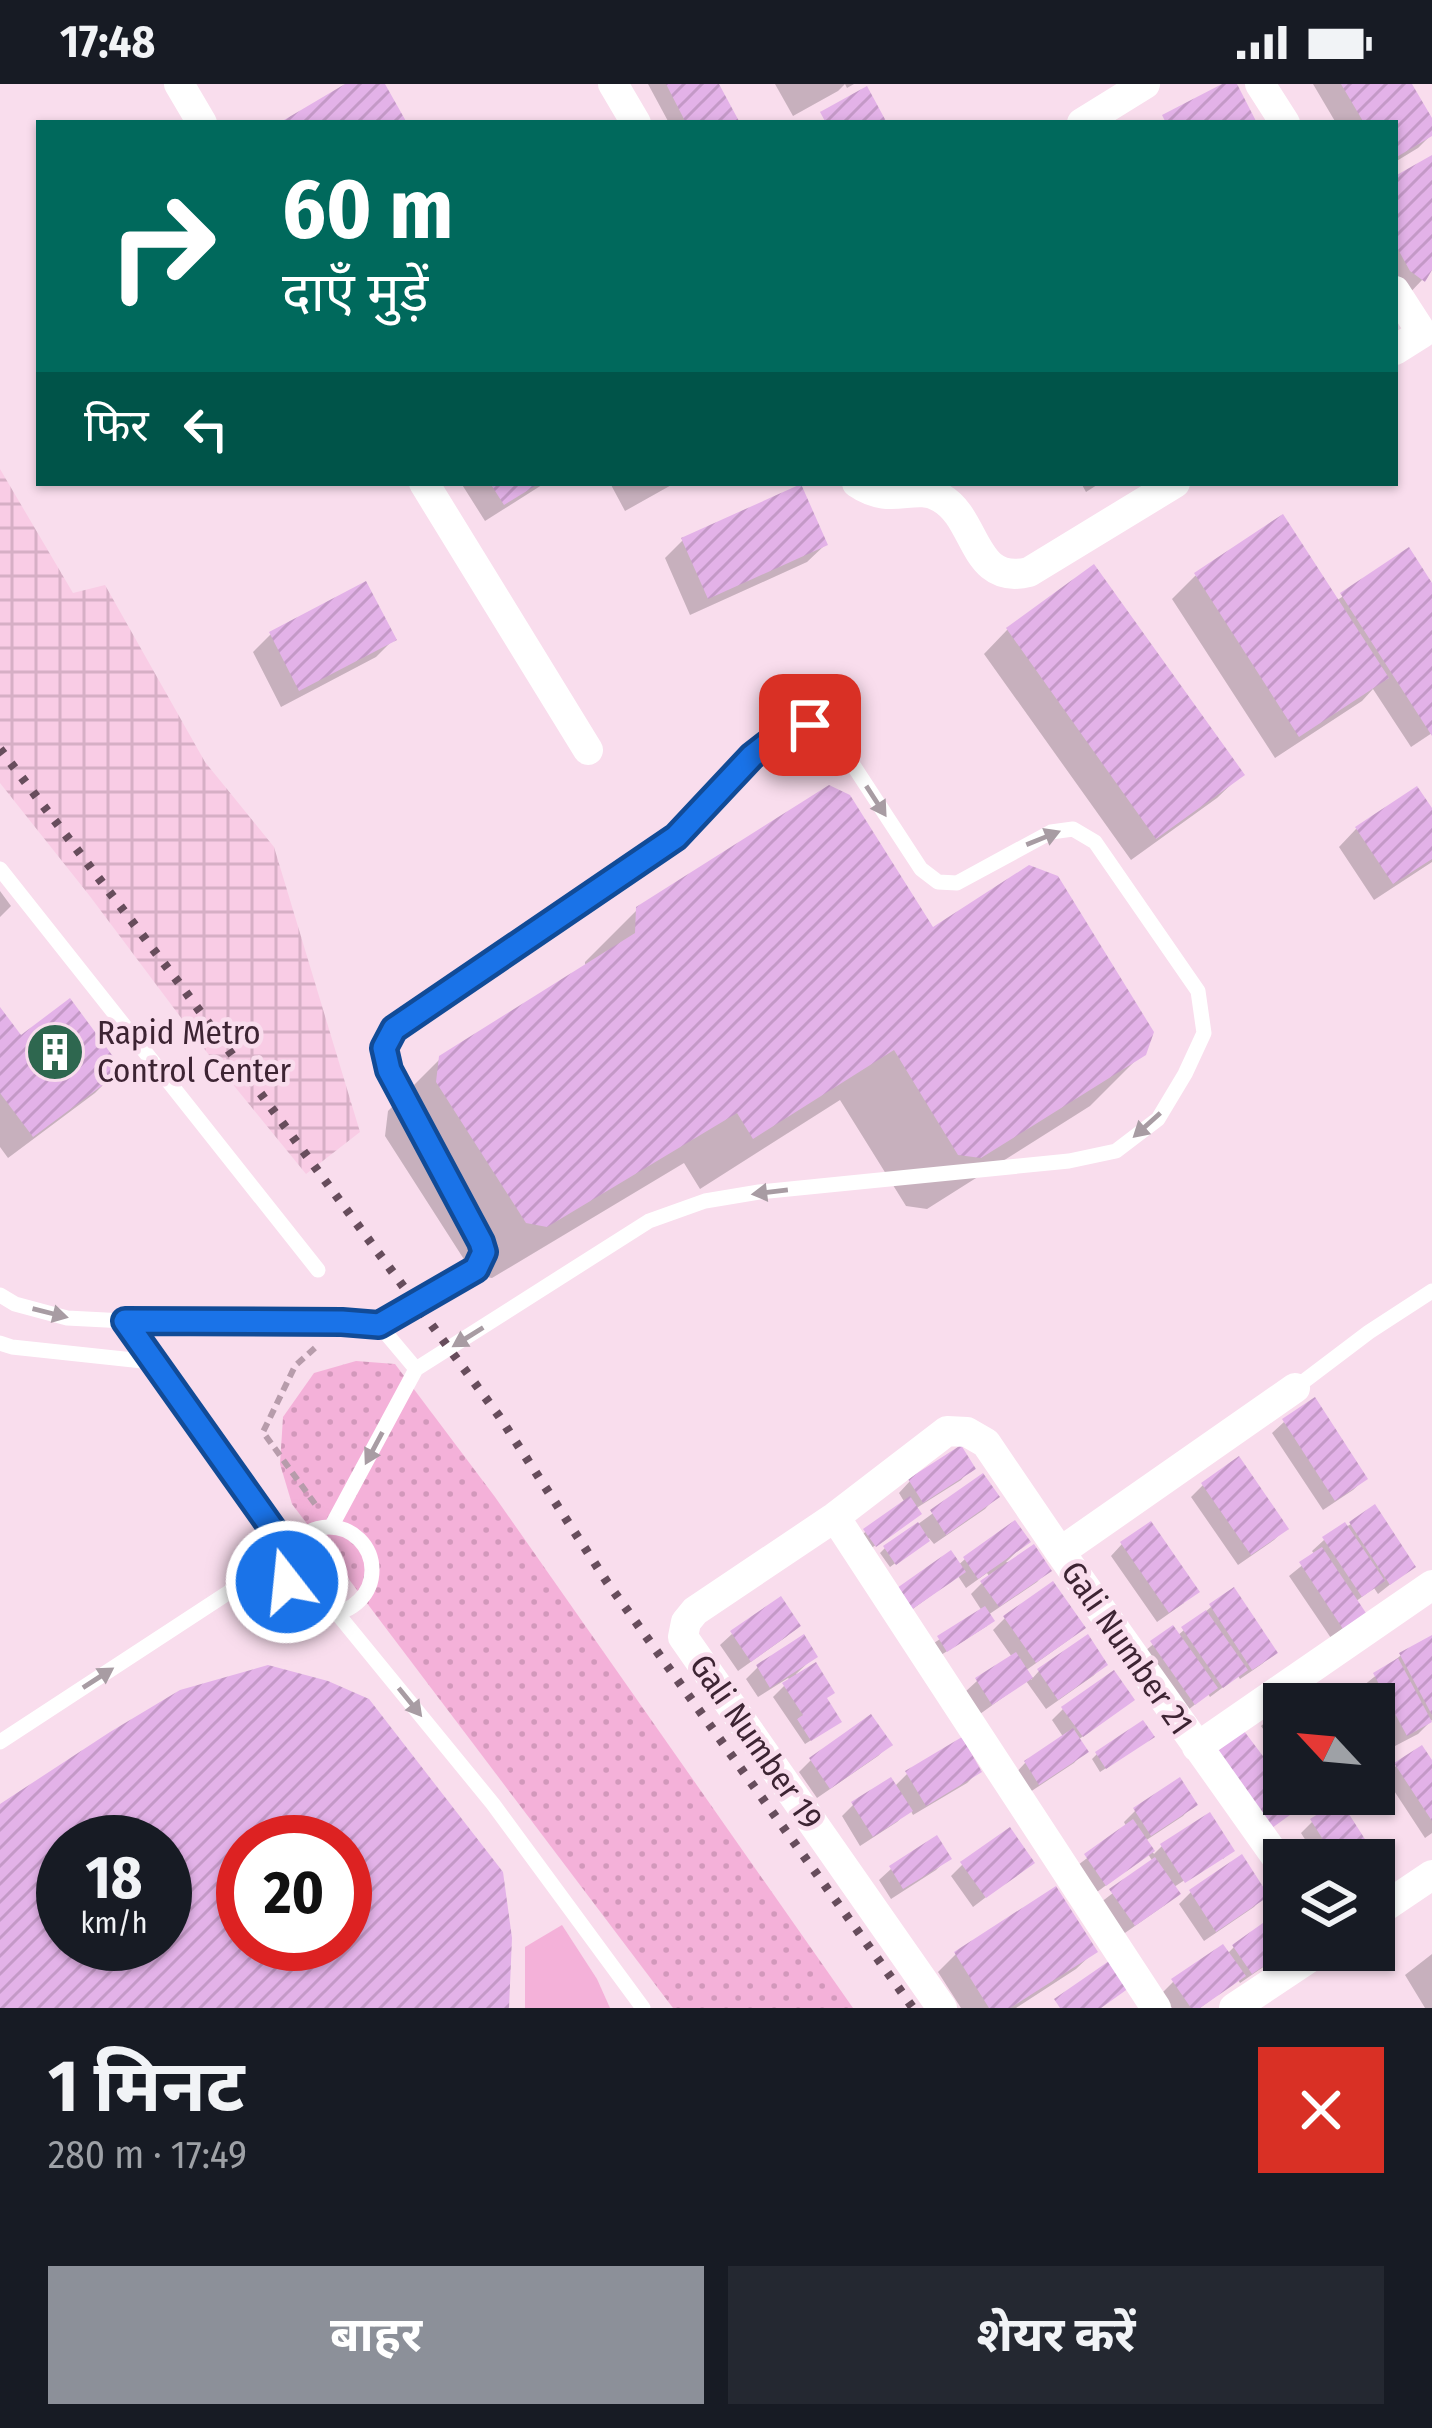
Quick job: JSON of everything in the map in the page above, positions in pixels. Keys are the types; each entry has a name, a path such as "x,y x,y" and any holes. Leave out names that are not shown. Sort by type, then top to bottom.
{"street":[{"path":"178,84 200,120"},
{"path":"613,84 634,120"},
{"path":"1087,120 1145,84"},
{"path":"1260,84 1283,120"},
{"path":"1398,296 1422,333 1398,348"},
{"path":"426,486 588,750"},
{"path":"861,486 889,496 921,492 940,497 984,559 998,572 1013,576 1029,572 1170,486"},
{"path":"1060,1552 1294,1388"},
{"name":"Gali Number 21","path":"835,1517 947,1431 967,1432 986,1443 1263,1839"},
{"path":"835,1517 1156,2008"},
{"name":"Gali Number 19","path":"835,1517 695,1611 683,1637 942,2008"},
{"path":"1197,1747 1432,1585"},
{"path":"1395,1900 1432,1875"},
{"path":"1234,2008 1290,1971"}],"lane":[{"path":"0,1295 15,1304 67,1318 379,1325 476,1269 484,1252 475,1229 389,1070 384,1048 394,1029 676,837 752,756 788,728 810,725 836,740 921,869 938,882 957,883 1051,832 1073,829 1095,842 1198,991 1204,1034 1158,1119 1116,1150 1069,1161 759,1192 705,1201 649,1221 416,1369 331,1527"},
{"path":"0,869 318,1270"},
{"path":"1294,1388 1432,1291"},
{"path":"125,1321 289,1552"},
{"path":"379,1325 416,1369"},
{"path":"0,1343 152,1362"},
{"path":"331,1527 352,1533 364,1543 372,1568 364,1595 336,1612 303,1605 287,1582 289,1552 309,1531 331,1527"},
{"path":"0,1742 289,1552"},
{"path":"336,1612 493,1804 643,2008"}],"path":[{"path":"331,1527 263,1432 295,1366 342,1322"}],"shaded area":[{"path":"0,469 73,593 105,585 205,762 274,847 360,1132 306,1174 0,783"},
{"path":"356,1361 395,1364 495,1497 853,2008 673,2008 292,1504 280,1464 283,1417 314,1373"},
{"path":"562,1925 610,2008 525,2008 525,1947"}],"building":[{"path":"345,84 385,84 405,120 284,120"},
{"path":"666,84 719,84 738,120 684,120"},
{"path":"1222,84 1237,84 1255,120 1164,120 1162,115"},
{"path":"1341,84 1412,84 1432,118 1432,136 1398,156 1398,120 1362,120"},
{"path":"867,86 885,120 824,120 820,112"},
{"path":"1432,155 1432,270 1425,282 1410,271 1398,249 1398,174"},
{"path":"492,486 535,486 504,505"},
{"path":"802,486 828,545 708,599 681,538"},
{"path":"1283,514 1389,678 1299,737 1194,573"},
{"path":"1409,547 1432,583 1432,736 1340,593"},
{"path":"1094,564 1245,775 1156,839 1006,628"},
{"path":"366,581 397,640 299,691 269,632"},
{"path":"829,785 850,795 933,927 1029,865 1058,876 1154,1032 1146,1055 981,1158 958,1155 894,1050 753,1139 737,1113 547,1227 526,1223 436,1082 439,1056 635,933 636,907"},
{"path":"1417,786 1432,808 1432,859 1393,884 1355,827"},
{"name":"Rapid Metro Control Center","path":"70,998 123,1070 33,1137 0,1093 0,1007 21,1035"},
{"path":"1315,1397 1368,1479 1335,1501 1282,1419"},
{"path":"961,1445 976,1469 923,1503 908,1479"},
{"path":"1239,1456 1289,1529 1251,1555 1201,1483"},
{"path":"983,1473 1000,1497 946,1535 930,1510"},
{"path":"910,1496 922,1514 876,1547 863,1529"},
{"path":"1375,1504 1416,1567 1390,1585 1349,1522"},
{"path":"1015,1520 1031,1542 978,1579 963,1557"},
{"path":"1151,1521 1200,1592 1169,1613 1120,1542"},
{"path":"918,1522 930,1541 896,1565 883,1546"},
{"path":"1345,1522 1385,1581 1362,1597 1322,1537"},
{"path":"1034,1544 1052,1571 999,1607 980,1581"},
{"path":"1322,1547 1366,1613 1343,1629 1299,1562"},
{"path":"951,1550 966,1572 911,1610 897,1588"},
{"path":"1053,1581 1086,1628 1036,1663 1003,1616"},
{"path":"1234,1587 1278,1653 1252,1670 1209,1604"},
{"path":"781,1596 801,1626 751,1662 730,1631"},
{"path":"985,1606 995,1621 947,1652 937,1636"},
{"path":"1206,1610 1248,1670 1223,1688 1181,1627"},
{"path":"1173,1625 1218,1688 1195,1705 1150,1641"},
{"path":"804,1634 818,1657 770,1688 756,1665"},
{"path":"1088,1634 1108,1665 1058,1700 1037,1669"},
{"path":"1432,1635 1432,1715 1399,1653"},
{"path":"1016,1652 1033,1678 992,1705 975,1678"},
{"path":"1398,1658 1432,1722 1407,1736 1395,1714 1395,1683 1378,1683 1373,1673"},
{"path":"816,1662 835,1693 827,1698 842,1722 811,1741 797,1719 803,1715 782,1683"},
{"path":"268,1665 328,1681 369,1699 503,1872 512,1938 509,2008 0,2008 0,1804 180,1690"},
{"path":"1114,1670 1135,1700 1083,1737 1061,1707"},
{"path":"871,1714 893,1745 830,1789 809,1758"},
{"path":"1143,1720 1155,1737 1106,1769 1095,1752"},
{"path":"1073,1728 1089,1752 1039,1785 1024,1761"},
{"path":"1244,1731 1263,1756 1263,1815 1290,1815 1272,1828 1216,1752"},
{"path":"962,1737 982,1772 926,1806 905,1771"},
{"path":"1422,1745 1432,1760 1432,1821 1395,1765"},
{"path":"891,1777 913,1811 873,1837 851,1802"},
{"path":"1180,1777 1198,1805 1151,1836 1133,1808"},
{"path":"1210,1812 1235,1851 1185,1883 1160,1844"},
{"path":"1350,1815 1365,1839 1323,1839 1310,1819"},
{"path":"1133,1819 1155,1851 1106,1886 1084,1854"},
{"path":"1010,1827 1035,1863 986,1898 960,1862"},
{"path":"937,1835 952,1859 903,1889 889,1866"},
{"path":"1242,1854 1263,1887 1263,1900 1216,1932 1189,1890"},
{"path":"1155,1857 1181,1894 1135,1926 1109,1889"},
{"path":"1056,1886 1098,1952 1010,2008 989,2008 954,1952"},
{"path":"1263,1923 1263,1966 1252,1974 1232,1945"},
{"path":"1223,1944 1246,1976 1200,2008 1191,2008 1171,1979"},
{"path":"1109,1961 1129,1988 1101,2008 1060,2008 1054,1999"}],"railway":[{"path":"0,749 499,1416 607,1582 913,2008"}],"place":[{"name":"Rapid Metro Control Center","path":"55,1052"}],"route":[{"path":"287,1582 289,1552 125,1321 379,1325 476,1269 484,1252 481,1242 389,1070 384,1048 394,1029 676,837 752,756 788,728 810,725"}]}
